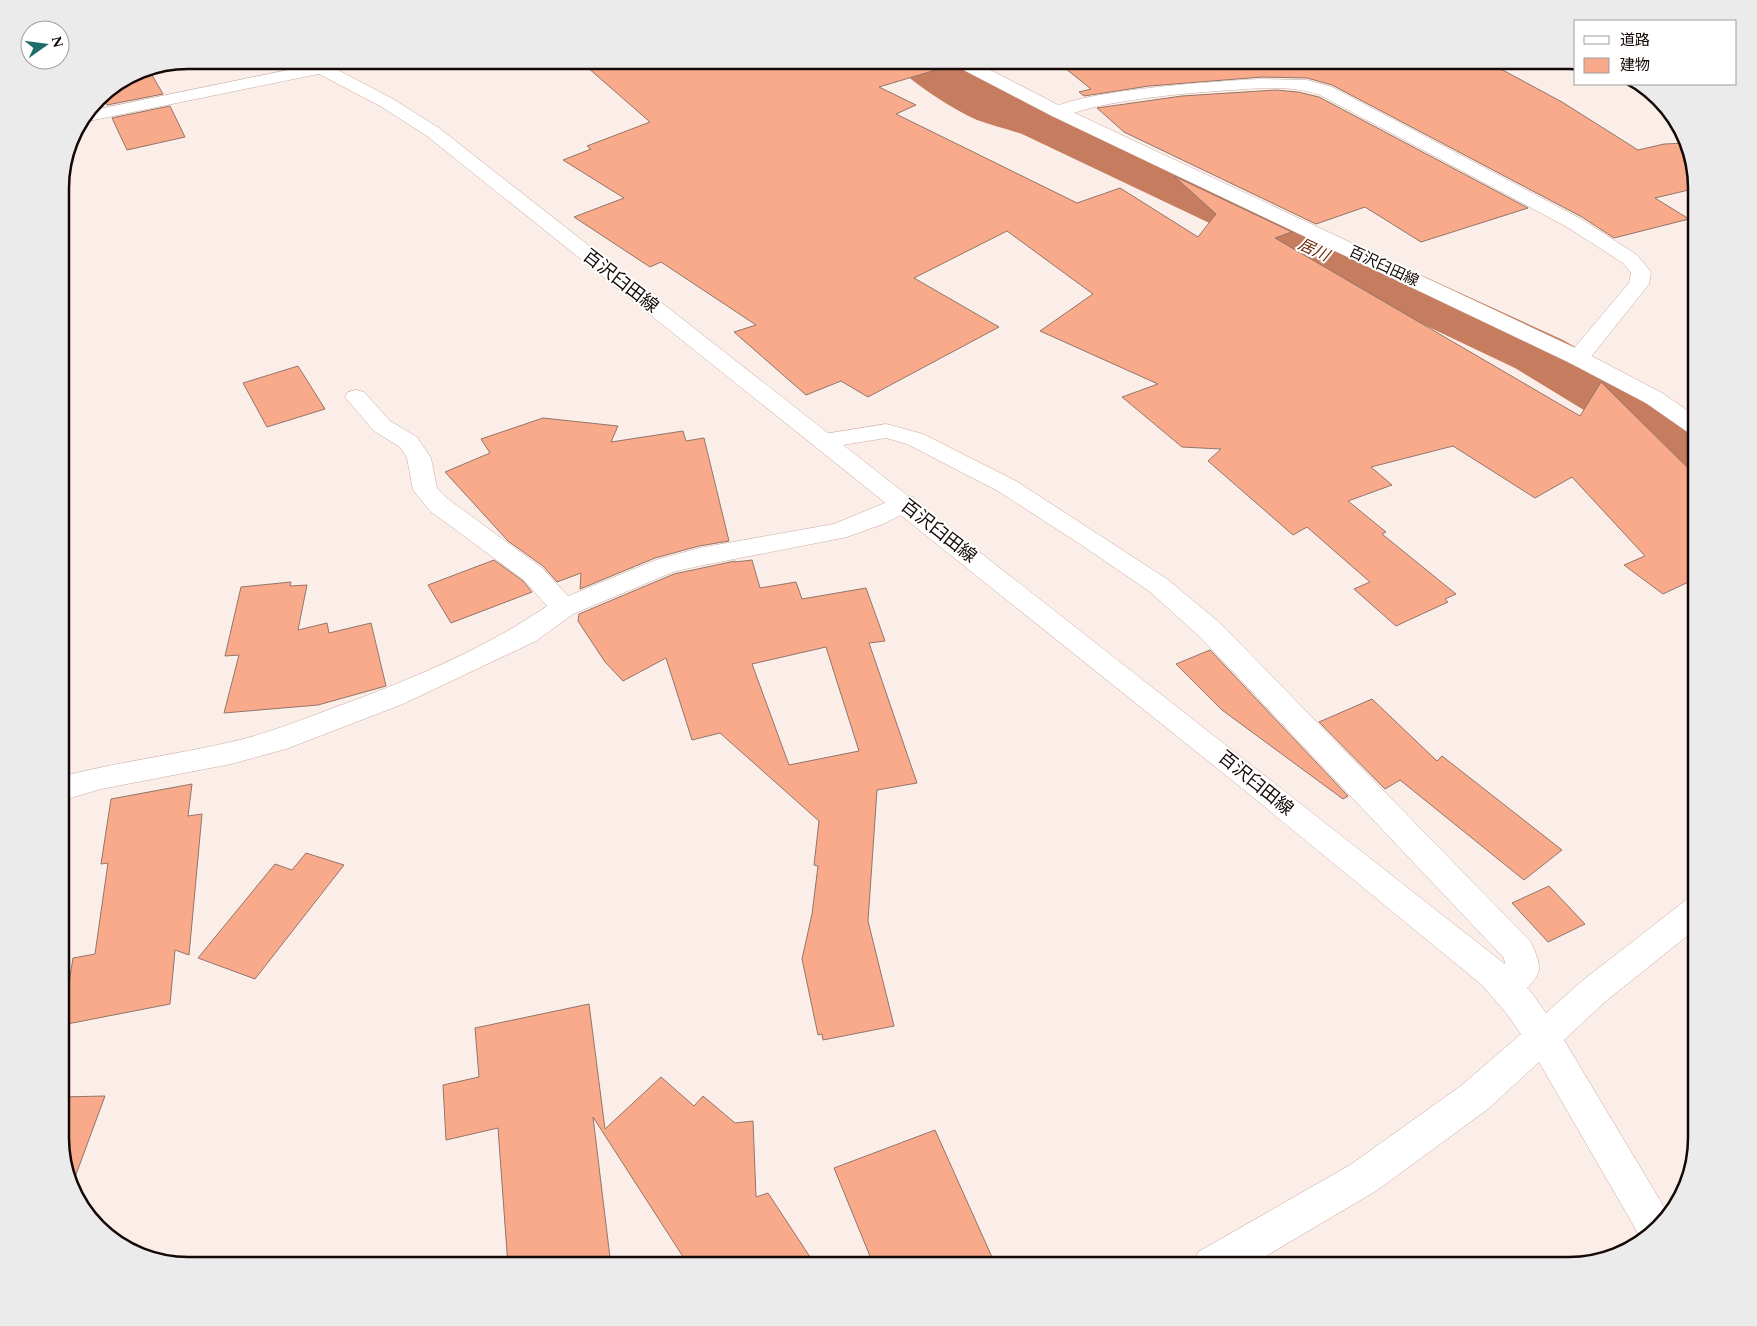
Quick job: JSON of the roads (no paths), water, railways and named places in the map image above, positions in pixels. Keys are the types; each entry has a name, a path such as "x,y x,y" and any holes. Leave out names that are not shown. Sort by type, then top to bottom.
{"street":[{"path":"93,115 292,69"},
{"name":"百沢臼田線","path":"324,69 409,114 904,503 1253,780 1494,975 1519,1003 1544,1038 1653,1222"},
{"name":"百沢臼田線","path":"975,69 1058,112 1578,358 1654,398 1688,422"},
{"path":"1058,112 1104,101 1196,88 1247,84 1306,84 1326,91 1574,223 1630,259 1641,272 1639,284 1578,358"},
{"path":"356,397 382,426 409,442 419,458 425,490 439,505 533,574 564,608"},
{"path":"824,441 886,431 915,439 1007,486 1090,538 1158,585 1210,630 1519,952 1523,970 1504,987"},
{"path":"69,787 101,778 231,753 276,740 393,697 526,634 564,608 665,566 838,531 874,518 904,503"},
{"path":"1227,1257 1363,1178 1475,1097 1544,1038 1594,991 1688,915"}],"waterway":[{"name":"居川","path":"930,69 944,79 996,108 1041,122 1539,354 1617,400 1688,453"}]}
